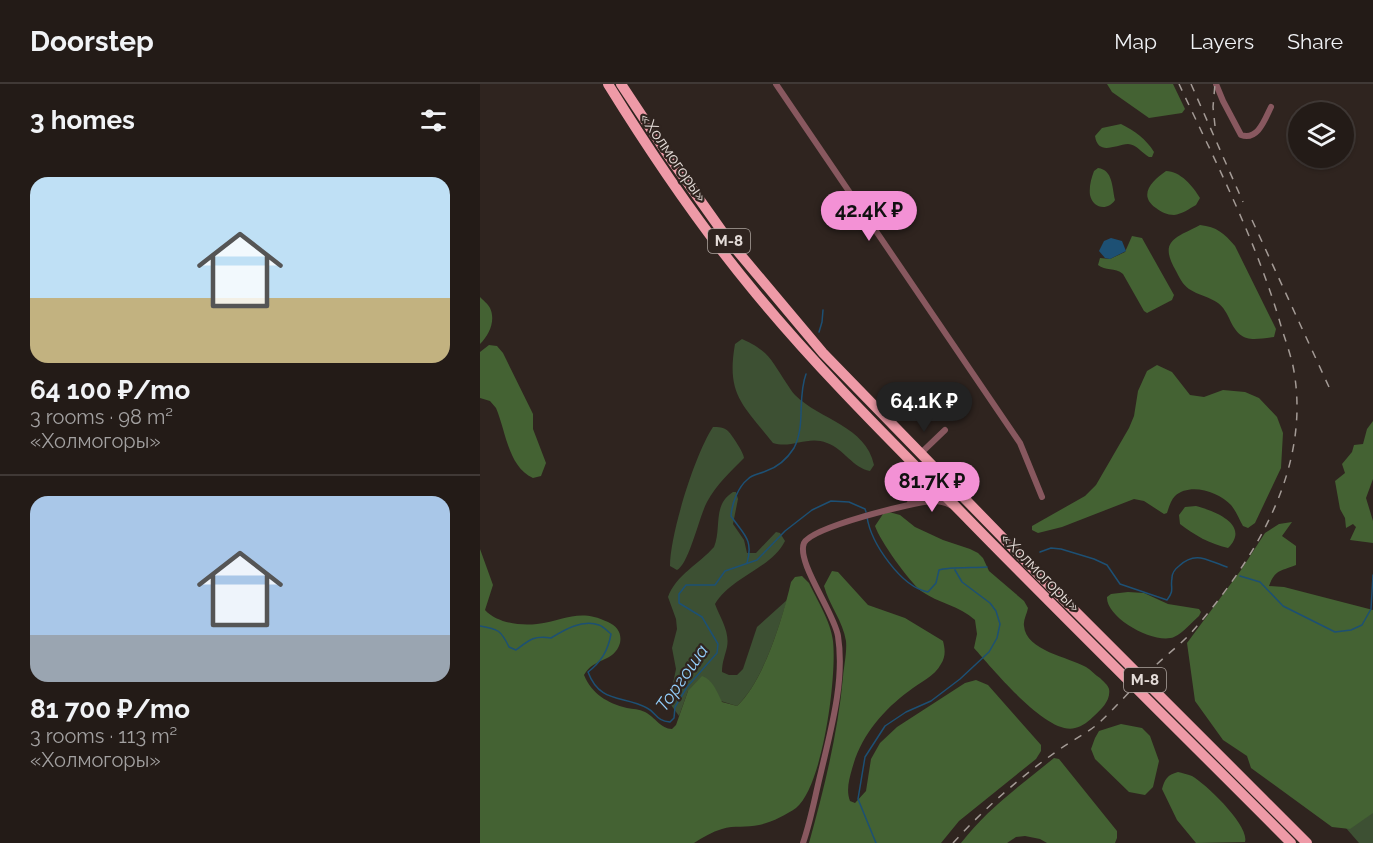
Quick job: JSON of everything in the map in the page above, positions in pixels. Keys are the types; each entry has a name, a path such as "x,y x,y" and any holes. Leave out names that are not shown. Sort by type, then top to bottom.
{"highway":[{"name":"«Холмогоры»","path":"608,84 657,160 751,288 815,362 913,464 1291,843"},
{"name":"«Холмогоры»","path":"621,84 699,200 761,281 823,353 938,472 1307,843"}],"street":[{"path":"776,84 1020,443 1042,497"},
{"path":"1216,84 1241,135 1248,137 1253,135 1260,128 1271,107"},
{"path":"921,454 945,430"},
{"path":"908,504 916,497 918,491 918,474 913,464"},
{"path":"803,843 833,713 839,673 838,634 804,560 804,543 809,537 825,529 908,504 939,501 958,509"}],"green space":[{"path":"1107,84 1173,84 1185,109 1182,113 1149,118 1112,92"},
{"path":"1121,124 1147,143 1154,152 1152,157 1131,144 1108,148 1100,146 1095,136 1102,128"},
{"path":"1098,168 1107,172 1115,200 1105,207 1097,206 1090,195 1092,177"},
{"path":"1166,171 1181,176 1190,184 1200,198 1196,205 1174,215 1162,212 1150,203 1147,193 1149,188"},
{"path":"1200,225 1220,231 1235,246 1276,329 1274,337 1252,339 1242,336 1220,305 1189,289 1181,281 1171,261 1169,246 1177,237"},
{"path":"1132,236 1142,238 1174,295 1172,300 1147,313 1123,274 1098,265 1100,258 1110,259 1125,252"},
{"path":"480,297 490,308 492,323 489,332 480,344"},
{"path":"742,339 769,357 791,390 805,404 852,432 862,441 874,465 870,471 858,466 827,443 813,440 787,444 773,443 745,408 735,388 733,361 735,344"},
{"path":"489,345 497,346 503,353 533,414 533,429 546,463 541,476 533,478 518,466 509,448 496,408 490,401 480,398 480,352"},
{"path":"1157,365 1172,372 1190,395 1204,397 1223,390 1245,392 1259,398 1277,417 1283,433 1281,468 1255,523 1248,528 1243,526 1233,507 1226,500 1204,490 1196,489 1181,492 1175,496 1167,513 1164,514 1144,501 1134,499 1062,527 1038,533 1032,530 1032,526 1085,496 1096,485 1129,428 1134,416 1138,391 1147,371"},
{"path":"1373,421 1373,479 1366,498 1373,521 1373,543 1350,540 1356,527 1353,524 1346,528 1335,481 1345,473 1342,464 1352,452 1354,445 1363,444 1367,429"},
{"path":"713,427 728,431 744,458 724,478 711,496 686,559 677,570 670,566 679,515 691,474"},
{"path":"733,492 736,492 738,499 733,524 744,540 747,553 756,553 776,532 780,533 785,541 771,558 731,587 715,604 728,641 722,672 737,675 743,669 757,627 787,600 761,671 737,706 688,691 679,716 671,705 670,698 676,669 672,648 677,629 668,597 676,582 714,547 722,503"},
{"path":"1196,506 1221,515 1233,526 1234,540 1228,548 1202,539 1180,524 1179,515 1185,507"},
{"path":"889,512 900,515 915,527 943,540 978,553 989,571 1024,601 1028,608 1024,626 1032,642 1049,652 1086,667 1107,685 1109,697 1100,710 1080,726 1063,728 1035,711 1006,684 974,648 977,634 975,620 963,611 921,591 895,560 875,526 883,514"},
{"path":"1292,522 1282,536 1296,546 1296,565 1276,573 1269,586 1284,587 1373,610 1373,813 1350,829 1332,827 1251,768 1247,756 1223,740 1195,701 1187,643 1241,570 1265,533 1279,524"},
{"path":"480,549 493,585 485,610 502,621 516,624 537,624 580,615 598,618 611,624 619,633 620,643 613,654 588,669 584,675 587,682 607,700 620,706 643,711 665,727 672,729 676,725 688,691 702,676 712,683 722,702 737,706 747,695 771,648 791,582 795,577 802,576 809,583 827,619 832,634 834,657 830,703 821,755 806,796 796,808 783,816 754,826 722,829 694,843 480,843"},
{"path":"832,571 838,572 868,605 905,618 943,641 945,650 943,661 935,672 890,707 867,735 856,757 850,777 848,789 850,801 855,803 866,791 871,759 880,743 897,727 965,683 976,680 988,685 1041,745 1041,751 1036,759 959,821 941,843 809,843 834,740 846,654 844,634 824,586"},
{"path":"1144,593 1168,604 1199,609 1201,612 1174,637 1155,637 1133,628 1114,613 1109,605 1107,597 1111,594"},
{"path":"1121,724 1142,728 1150,736 1159,761 1153,787 1145,795 1129,792 1095,759 1091,749 1099,731"},
{"path":"1054,758 1059,759 1117,831 1115,843 1047,843 1025,836 1016,837 1007,843 961,843 993,808"},
{"path":"1178,772 1192,776 1226,806 1241,826 1245,842 1196,843 1177,820 1162,789 1167,778"},
{"path":"1373,812 1373,843 1359,843 1346,828"}],"water":[{"path":"1111,238 1122,241 1126,251 1110,259 1105,258 1099,251 1104,241"}],"waterway":[{"path":"819,332 823,310"},
{"path":"747,563 748,542 731,516 734,501 741,486 748,479 778,465 794,448 800,430 802,392 806,374"},
{"name":"Торгоша","path":"480,626 498,631 509,647 516,650 532,639 551,638 580,624 600,626 611,634 603,656 588,672 593,682 606,694 638,704 662,720 670,722 674,718 675,707 687,687 717,653 718,644 702,617 679,603 679,594 686,585 715,585 725,571 757,560 785,531 812,510 831,501 849,502 865,509 866,512"},
{"name":"Торгоша","path":"867,517 874,539 881,551 898,573 918,588 928,592 936,583 939,570 987,567"},
{"name":"Торгоша","path":"1040,552 1051,548 1061,549 1094,559 1107,565 1120,584 1167,600 1172,591 1173,573 1185,561 1202,558 1227,567"},
{"path":"876,843 858,799 865,757 885,726 906,712 931,701 960,679 989,652 997,638 1000,624 996,611 990,603 962,582 955,570"},
{"name":"Торгоша","path":"1240,576 1260,582 1283,606 1335,632 1351,630 1362,625 1371,609 1373,575"}],"railway":[{"path":"953,843 1017,781 1097,724 1147,673 1191,633 1215,605 1257,543 1274,510 1286,476 1294,440 1297,403 1293,366 1271,295 1248,233 1179,84"},
{"path":"1191,84 1243,202"},
{"path":"1215,84 1213,107 1215,126"},
{"path":"1252,220 1329,387"}]}
